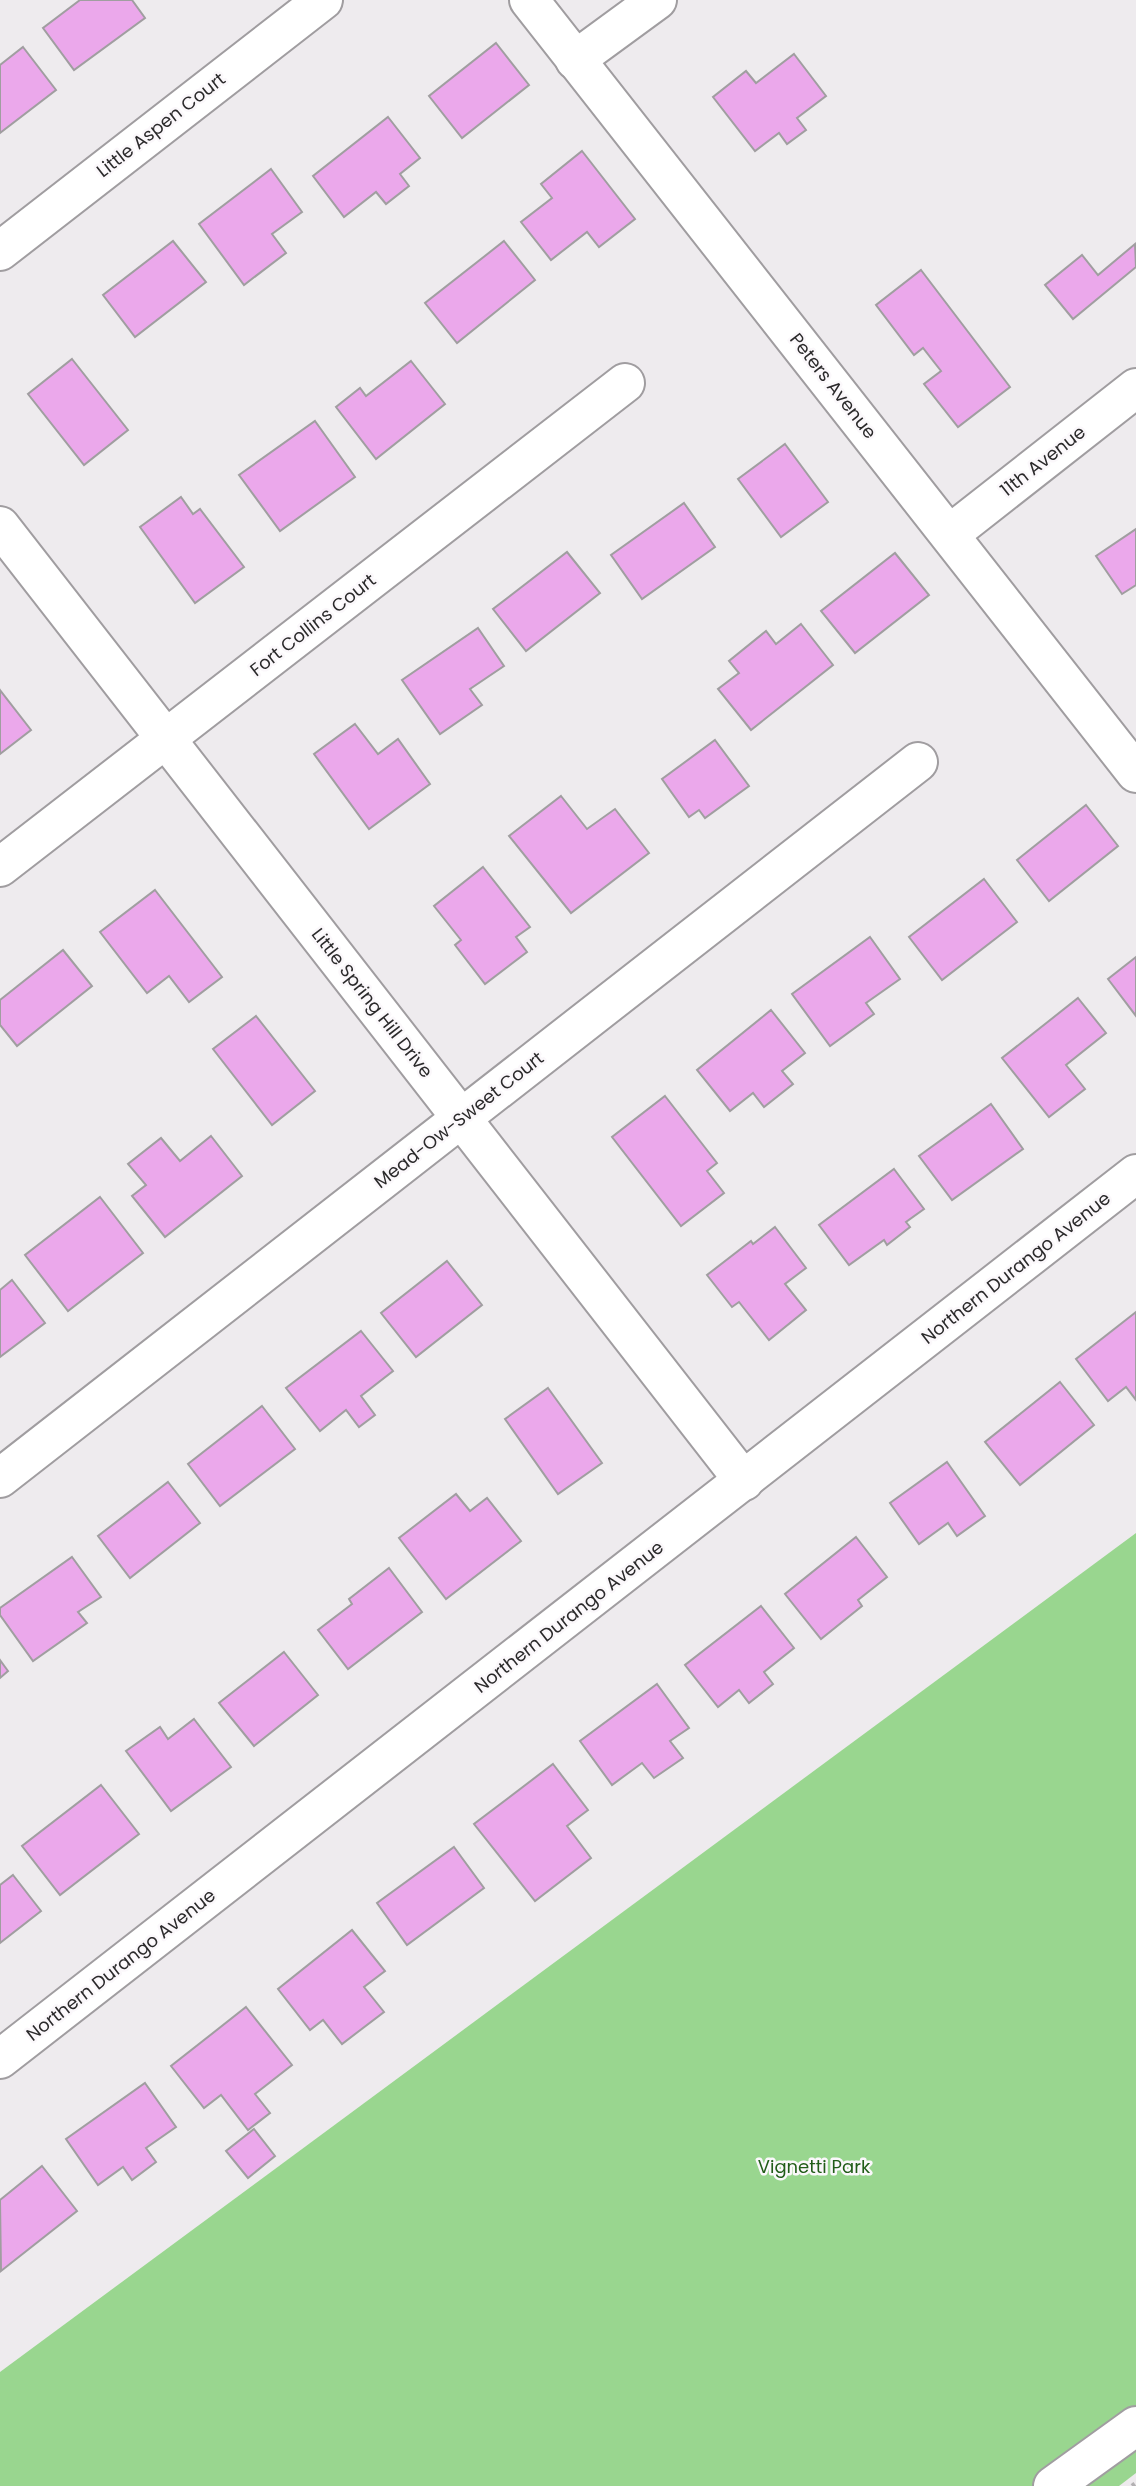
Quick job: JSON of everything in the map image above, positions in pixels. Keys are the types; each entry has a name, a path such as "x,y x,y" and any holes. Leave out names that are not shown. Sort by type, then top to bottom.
{"street":[{"name":"Little Aspen Court","path":"0,251 323,0"},
{"name":"Peters Avenue","path":"529,0 1136,773"},
{"path":"575,60 657,0"},
{"name":"Fort Collins Court","path":"0,867 625,383"},
{"name":"11th Avenue","path":"950,534 1136,388"},
{"name":"Little Spring Hill Drive","path":"0,526 744,1481"},
{"name":"Mead-Ow-Sweet Court","path":"0,1478 918,762"},
{"name":"Northern Durango Avenue","path":"0,2059 1136,1174"},
{"path":"1052,2486 1136,2426"}],"green space":[{"name":"Vignetti Park","path":"1136,1533 1136,2473 1119,2486 0,2486 0,2372"}],"building":[{"path":"80,0 132,0 145,18 74,70 43,28"},
{"path":"496,43 529,85 462,138 429,96"},
{"path":"23,47 56,90 0,133 0,65"},
{"path":"794,54 826,96 797,118 806,130 787,144 779,133 755,151 713,97 746,71 756,83"},
{"path":"388,117 420,158 400,174 409,186 386,204 376,192 344,217 313,176"},
{"path":"582,151 635,219 599,247 587,232 551,260 521,222 552,198 541,184"},
{"path":"271,169 302,212 272,234 286,253 244,285 199,224"},
{"path":"173,241 206,282 135,337 103,295"},
{"path":"504,241 535,280 457,343 425,303"},
{"path":"1135,244 1136,267 1073,319 1045,285 1082,255 1098,275"},
{"path":"921,270 1010,387 958,427 924,384 941,371 923,348 914,355 876,305"},
{"path":"72,359 128,430 84,465 28,394"},
{"path":"411,361 445,404 376,459 336,407 360,388 366,396"},
{"path":"315,421 355,477 280,531 239,475"},
{"path":"785,444 828,502 781,537 738,479"},
{"path":"181,497 193,514 200,509 244,567 195,603 140,527"},
{"path":"684,503 715,547 642,599 611,555"},
{"path":"1136,529 1136,585 1122,594 1096,556"},
{"path":"567,552 600,593 526,651 493,609"},
{"path":"895,553 929,595 855,653 821,611"},
{"path":"801,624 833,665 751,730 718,689 739,673 729,661 766,631 776,644"},
{"path":"478,628 504,666 470,689 482,705 440,734 402,680"},
{"path":"0,690 31,730 0,754"},
{"path":"355,724 378,754 398,739 430,784 369,829 314,754"},
{"path":"715,740 749,786 705,818 699,810 689,817 662,779"},
{"path":"561,796 587,829 615,809 649,853 571,913 509,836"},
{"path":"1086,805 1118,846 1049,901 1017,860"},
{"path":"483,867 530,927 516,937 527,952 485,984 455,945 461,940 434,906"},
{"path":"984,879 1017,922 942,980 909,937"},
{"path":"155,890 222,977 189,1002 169,976 147,993 100,932"},
{"path":"870,937 900,979 866,1003 874,1014 830,1046 792,994"},
{"path":"63,950 92,986 17,1046 0,1025 0,1000"},
{"path":"1136,957 1136,1016 1108,979"},
{"path":"1078,998 1106,1033 1066,1065 1085,1089 1049,1117 1002,1058"},
{"path":"771,1010 805,1053 782,1071 793,1084 764,1107 753,1093 730,1111 697,1070"},
{"path":"256,1016 315,1091 272,1125 213,1049"},
{"path":"665,1096 717,1163 707,1171 724,1193 681,1226 612,1137"},
{"path":"991,1104 1023,1149 952,1200 919,1156"},
{"path":"211,1136 242,1176 165,1237 132,1196 146,1185 128,1164 161,1138 180,1161"},
{"path":"894,1169 924,1209 906,1222 910,1227 887,1245 884,1240 849,1265 819,1225"},
{"path":"100,1197 143,1253 68,1311 25,1255"},
{"path":"775,1227 806,1268 785,1284 806,1310 769,1340 739,1302 732,1307 707,1275 751,1241 753,1244"},
{"path":"447,1261 482,1305 416,1357 381,1313"},
{"path":"12,1280 45,1323 0,1357 0,1290"},
{"path":"1136,1312 1136,1400 1126,1387 1108,1401 1076,1359"},
{"path":"361,1331 393,1371 361,1396 375,1415 359,1427 346,1410 320,1431 286,1388"},
{"path":"1060,1382 1094,1425 1020,1485 985,1442"},
{"path":"548,1388 602,1463 558,1494 505,1419"},
{"path":"262,1406 295,1449 220,1506 188,1464"},
{"path":"947,1462 985,1516 957,1536 948,1523 919,1544 890,1503"},
{"path":"168,1482 200,1523 130,1578 98,1536"},
{"path":"456,1494 470,1511 487,1498 521,1541 446,1599 399,1538"},
{"path":"856,1537 887,1577 858,1600 862,1606 821,1639 785,1594"},
{"path":"72,1557 101,1597 78,1612 87,1623 33,1661 0,1615 0,1608"},
{"path":"389,1568 422,1612 348,1669 318,1630 352,1604 349,1599"},
{"path":"761,1606 794,1648 764,1672 773,1684 749,1703 739,1690 718,1707 685,1665"},
{"path":"284,1652 318,1695 254,1746 219,1703"},
{"path":"0,1660 8,1671 0,1678"},
{"path":"657,1684 689,1728 670,1741 683,1758 654,1778 642,1763 612,1785 580,1741"},
{"path":"194,1719 231,1767 171,1811 126,1751 160,1727 168,1739"},
{"path":"553,1764 588,1810 567,1826 591,1858 535,1901 474,1824"},
{"path":"101,1785 139,1834 60,1895 22,1846"},
{"path":"454,1847 484,1888 407,1945 377,1903"},
{"path":"13,1875 41,1911 0,1943 0,1885"},
{"path":"352,1930 385,1971 364,1987 384,2012 342,2044 323,2020 310,2030 278,1989"},
{"path":"246,2007 292,2065 255,2094 270,2113 248,2130 221,2095 204,2108 171,2066"},
{"path":"145,2083 176,2127 146,2148 156,2162 132,2180 123,2167 98,2185 66,2139"},
{"path":"254,2129 275,2156 248,2178 226,2151"},
{"path":"42,2166 77,2211 1,2271 0,2200"}]}
